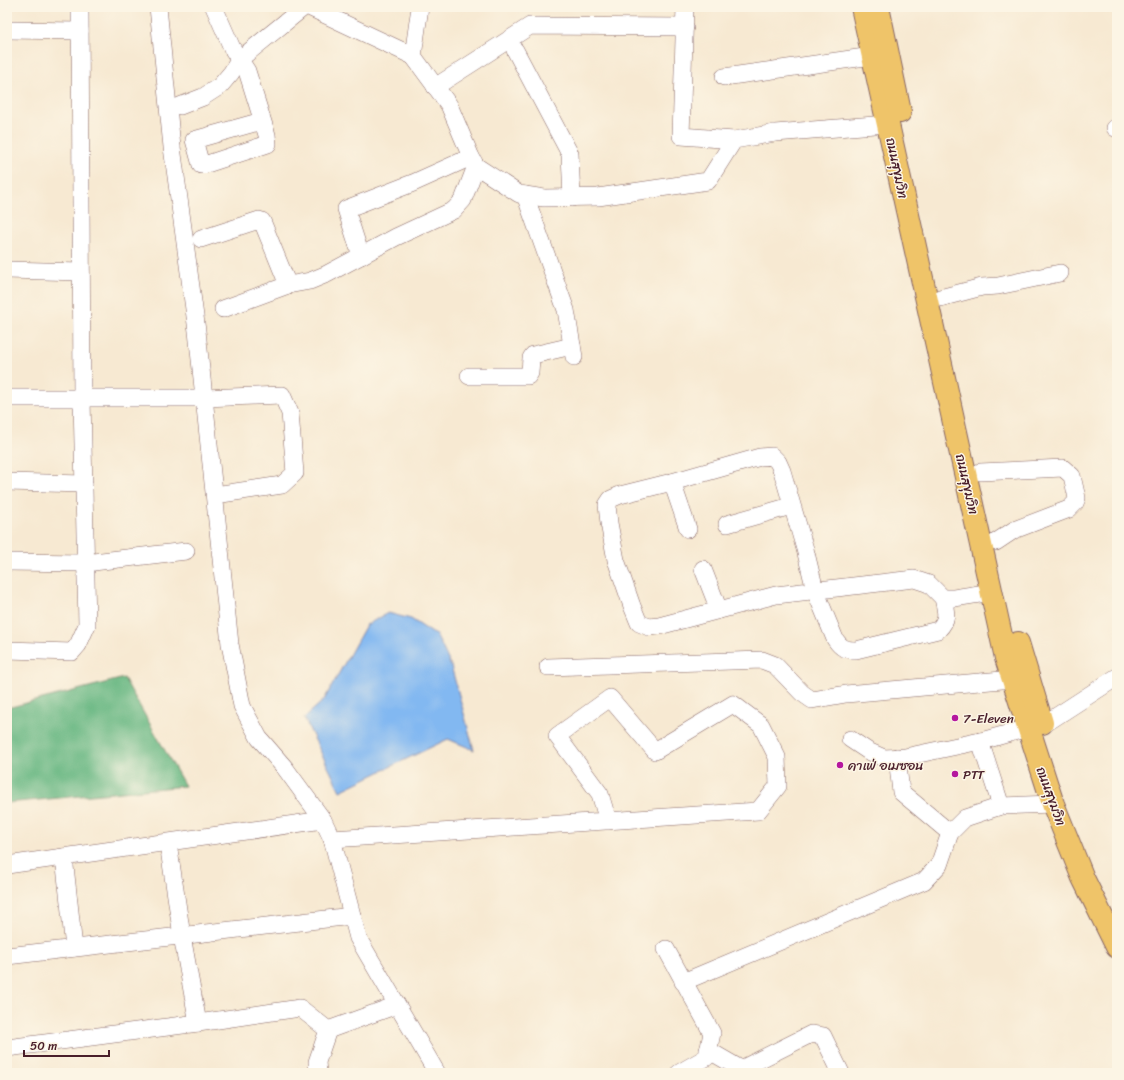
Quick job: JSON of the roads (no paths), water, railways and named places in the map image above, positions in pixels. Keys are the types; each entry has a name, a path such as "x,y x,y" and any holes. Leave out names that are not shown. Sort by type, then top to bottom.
{"main road":[{"name":"ถนนสุขุมวิท","path":"862,7 878,57 940,298 996,542 1053,804 1083,878 1117,947"},
{"name":"ถนนสุขุมวิท","path":"878,7 878,57 887,124 1006,658 1013,679 1036,727 1068,801 1097,874 1117,915"}],"street":[{"path":"7,650 72,652 78,645 87,625 82,399 80,7"},
{"path":"158,7 172,147 197,332 230,644 242,706 259,738 285,768 323,820 332,839 358,938 437,1073"},
{"path":"214,7 232,48 247,71 262,121"},
{"path":"180,106 203,96 220,86 240,59 304,7"},
{"path":"309,7 413,56 449,105 474,162 519,194 544,198 598,197 708,181 734,140"},
{"path":"413,56 420,7"},
{"path":"685,7 681,136 734,140 775,133 887,124"},
{"path":"436,87 530,26 685,27"},
{"path":"7,30 80,31"},
{"path":"515,50 570,154 572,198"},
{"path":"724,77 878,57"},
{"path":"223,309 288,285 310,281 327,274 454,210 463,200 474,162"},
{"path":"361,256 346,209 412,183 474,162"},
{"path":"470,376 528,376 530,373 531,358 533,355 573,352 566,310 525,195"},
{"path":"202,239 262,220 288,285"},
{"path":"7,270 81,272"},
{"path":"940,298 982,287 998,286 1060,273"},
{"path":"7,398 82,399 282,396 290,413 295,473 282,485 215,495"},
{"path":"791,506 778,462 772,456 760,457 620,495 611,499 608,505 609,523 616,560 639,623 649,627 659,626 776,595 815,590 914,579 929,584 942,598 946,613 946,620 944,624 938,630 856,650 846,650 839,646 815,590 805,549 791,506"},
{"path":"980,472 1063,468 1072,476 1077,498 1069,510 1014,530 996,542"},
{"path":"7,482 84,484"},
{"path":"672,482 688,529"},
{"path":"727,524 791,506"},
{"path":"7,562 85,563 186,551"},
{"path":"703,569 720,610"},
{"path":"942,598 954,598 992,592"},
{"path":"548,667 762,660 775,665 802,693 812,700 846,694 1013,679"},
{"path":"850,739 868,751 884,758 905,757 980,741 1036,727 1117,678"},
{"path":"332,839 608,821 758,811 778,786 777,757 761,725 733,704 655,751 610,698 557,736 600,794 608,821"},
{"path":"980,741 1001,806"},
{"path":"897,757 901,792 950,833"},
{"path":"683,982 924,881 939,865 950,833 965,818 1001,806 1053,804"},
{"path":"7,865 323,820"},
{"path":"168,843 182,936 198,1023"},
{"path":"64,857 74,948"},
{"path":"7,956 352,916"},
{"path":"666,949 712,1032 707,1057 679,1073"},
{"path":"328,1030 397,1005"},
{"path":"7,1048 300,1008 328,1030"},
{"path":"318,1073 317,1062 328,1030"},
{"path":"708,1050 746,1073 747,1066 811,1034 823,1036 841,1073"}],"water":[{"path":"388,613 411,619 437,636 451,666 474,750 448,739 340,791 304,718 324,700 366,625"}],"place":[{"name":"7-Eleven","path":"955,718"},
{"name":"คาเฟ่ อเมซอน","path":"840,765"},
{"name":"PTT","path":"955,774"}]}
